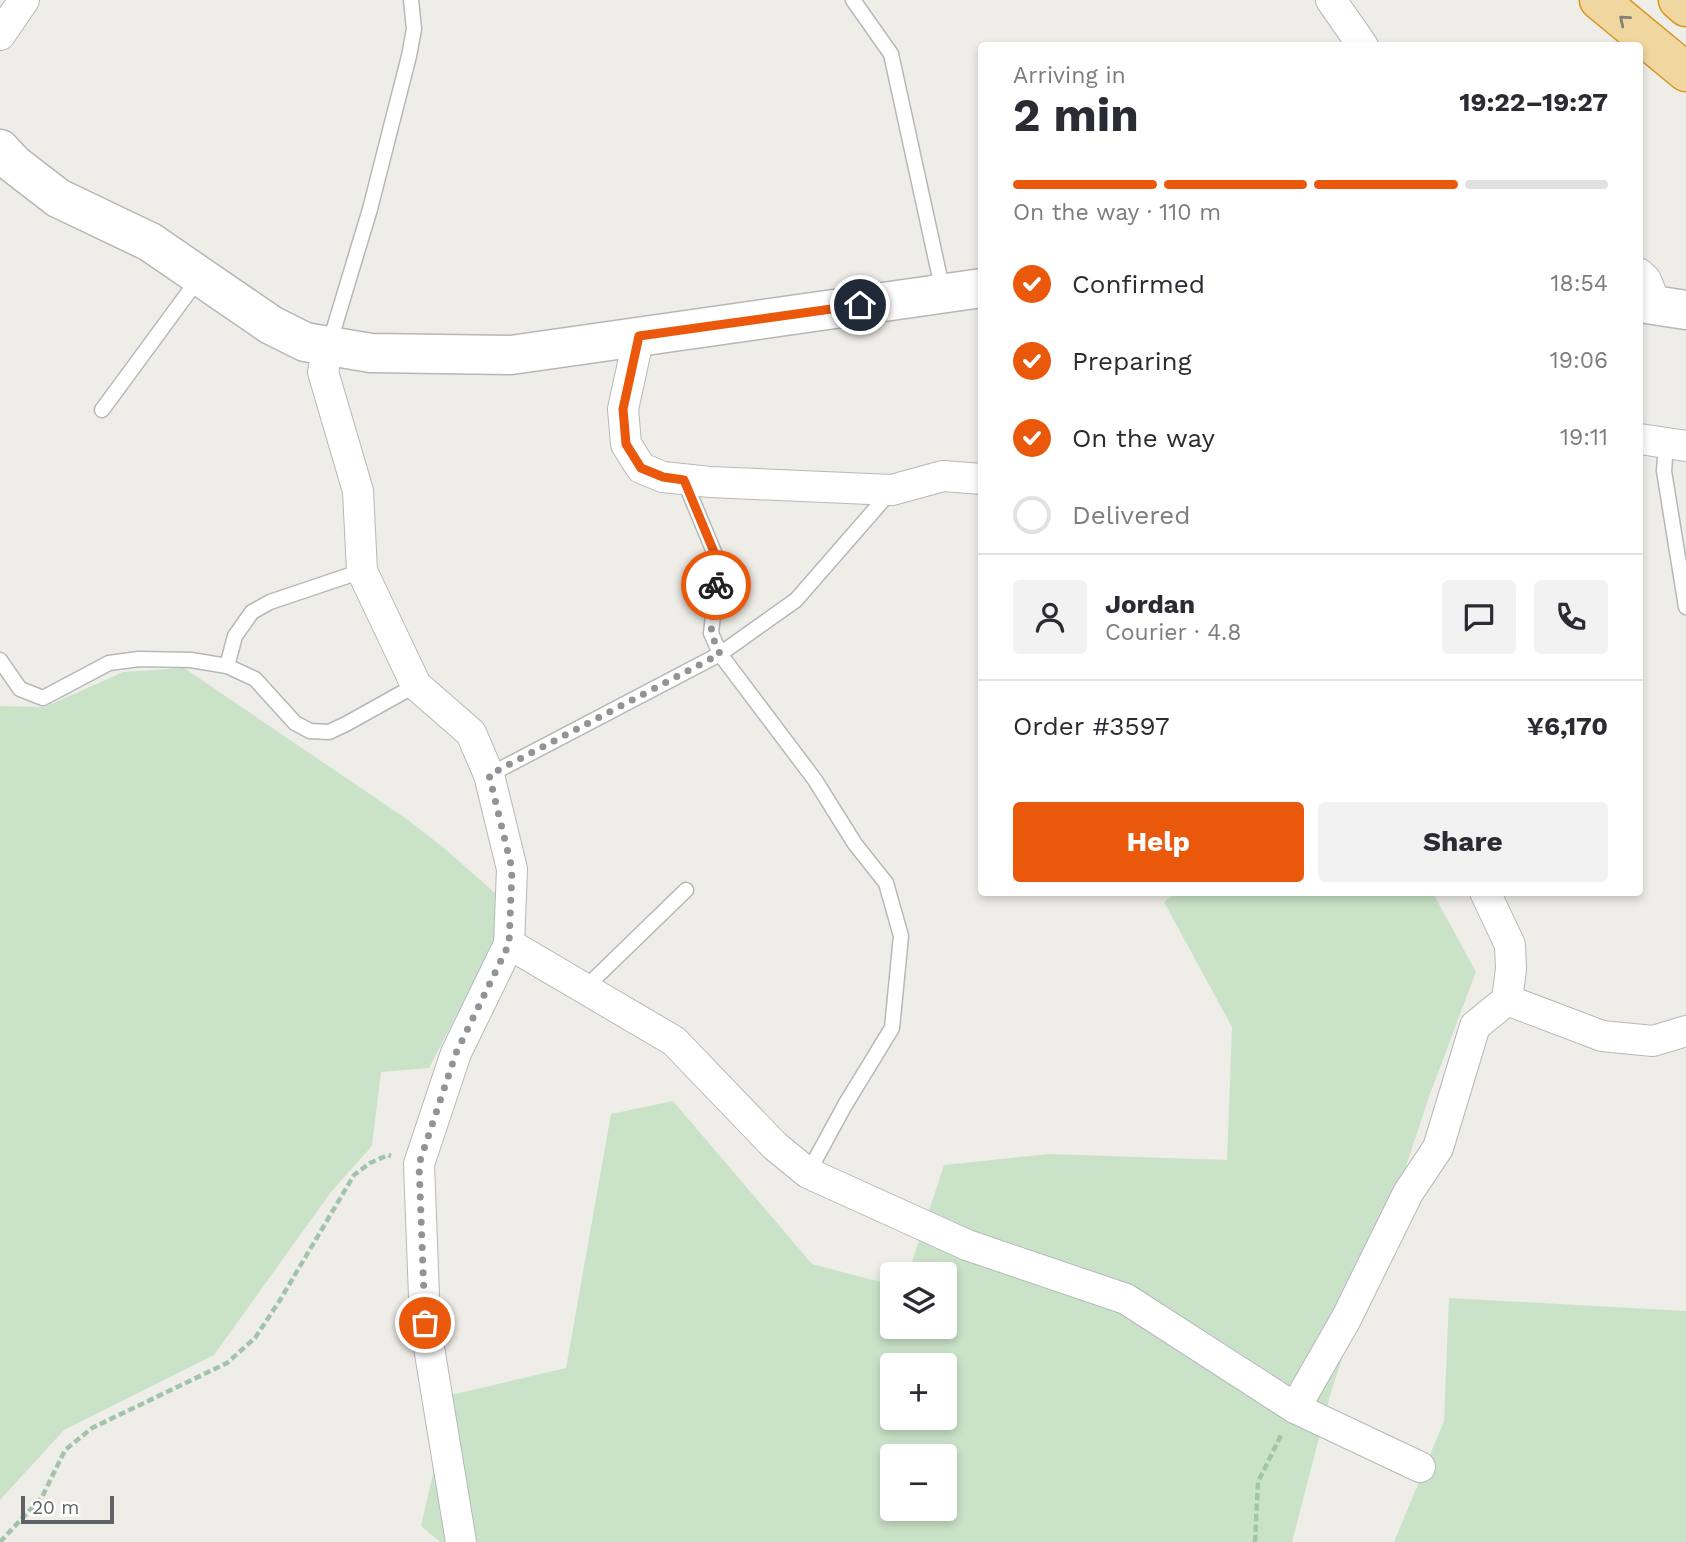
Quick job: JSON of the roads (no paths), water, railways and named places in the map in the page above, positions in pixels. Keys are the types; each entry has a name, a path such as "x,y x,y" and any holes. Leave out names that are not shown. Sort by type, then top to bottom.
{"highway":[{"path":"1599,0 1686,72"},
{"path":"1678,0 1686,7"}],"street":[{"path":"0,35 24,0"},
{"path":"1331,0 1360,42"},
{"path":"5,162 58,198 150,242 271,325 305,342 371,354 511,355 978,289"},
{"path":"639,336 623,409 626,444 641,468 663,477 684,480 892,489 943,476 978,479"},
{"path":"328,346 323,372 358,491 362,571 416,685 471,733 489,775 512,869 509,944 456,1053 419,1164 425,1323 461,1542"},
{"path":"1295,1408 1346,1319 1408,1193 1438,1148 1475,1026 1507,1000 1511,969 1510,945 1487,896"},
{"path":"509,944 674,1041 775,1146 808,1173 967,1245 1126,1299 1295,1408 1420,1467"},
{"path":"1507,1000 1602,1036 1653,1041 1686,1031"}],"lane":[{"path":"328,346 370,209 409,56 414,29 411,0"},
{"path":"853,0 891,54 943,293"},
{"path":"102,410 200,276"},
{"path":"1664,443 1664,471 1686,607"},
{"path":"684,480 719,564 711,633 720,654 814,780 855,844 886,883 901,936 892,1028 808,1173"},
{"path":"489,775 720,654 796,600 892,489"},
{"path":"227,666 235,636 253,612 270,602 362,571"},
{"path":"0,660 20,689 43,698 109,663 139,659 191,660 227,666 255,679 295,723 310,731 329,732 416,685"},
{"path":"585,988 686,891"}]}
